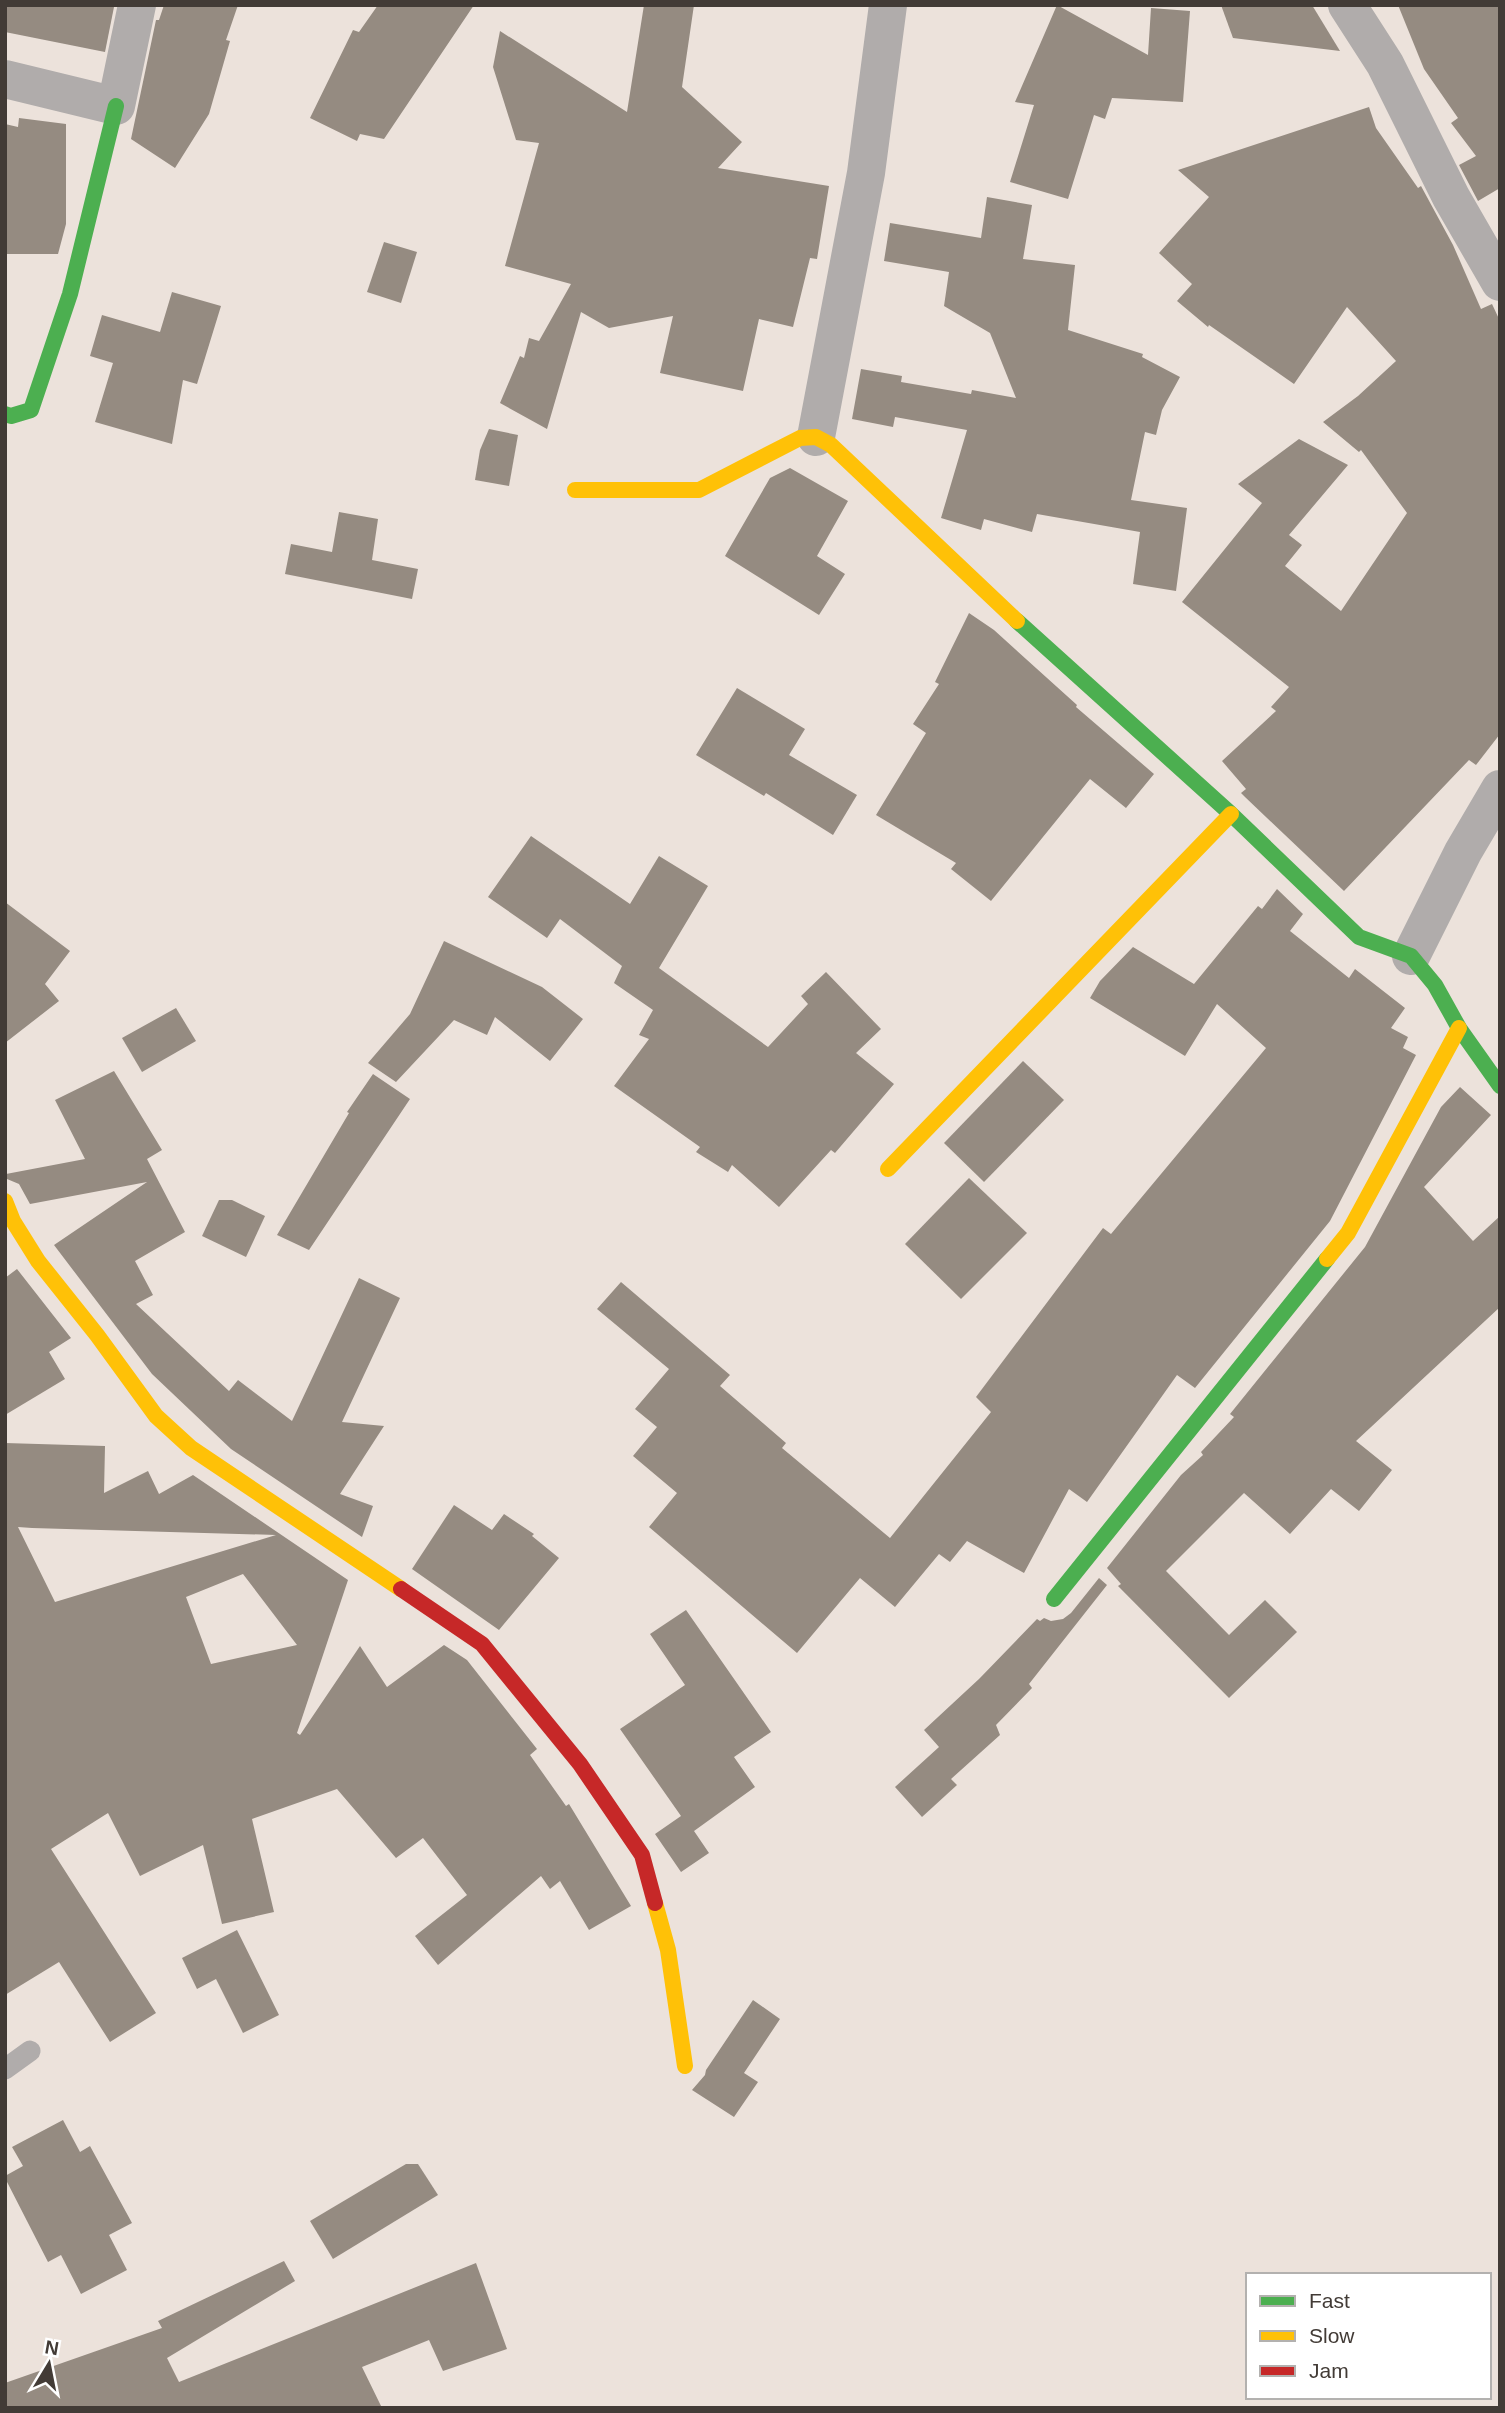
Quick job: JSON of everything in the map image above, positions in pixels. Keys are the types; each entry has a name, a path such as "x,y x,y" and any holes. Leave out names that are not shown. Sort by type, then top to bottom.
{"street":[{"path":"5,414 24,414 31,410 70,294 91,215 137,5"},
{"path":"816,437 866,173 888,5"},
{"path":"1347,5 1385,64 1451,197 1500,282"},
{"path":"5,79 116,106"},
{"path":"575,490 699,490 800,438 816,437 831,445 988,595 1231,814 1359,937 1411,956 1435,985 1459,1028 1500,1086"},
{"path":"1411,956 1464,852 1500,789"},
{"path":"888,1169 1231,814"},
{"path":"1054,1599 1348,1233 1459,1028"},
{"path":"5,1201 13,1221 38,1261 97,1335 156,1416 191,1448 482,1644 580,1764 642,1855 668,1950 685,2066"}],"lane":[{"path":"5,2069 30,2051"}],"building":[{"path":"5,5 114,7 105,52 5,32"},
{"path":"164,5 238,5 226,40 230,41 209,114 175,168 131,139 156,20 159,20"},
{"path":"378,5 474,5 384,139 360,134 357,141 310,118 353,30 359,32"},
{"path":"644,5 694,5 682,87 742,142 718,168 829,186 817,259 810,258 793,327 759,319 743,391 660,373 673,316 609,328 581,312 547,429 500,403 520,356 524,358 529,338 539,341 571,284 505,266 539,143 516,140 493,67 500,31 627,112"},
{"path":"1057,5 1148,55 1151,8 1190,11 1183,102 1112,98 1105,119 1094,115 1068,199 1010,182 1034,105 1015,102"},
{"path":"1221,5 1312,5 1340,51 1233,38"},
{"path":"1398,5 1500,5 1500,188 1478,201 1459,165 1476,156 1451,123 1458,118 1424,69"},
{"path":"1369,107 1376,128 1418,188 1421,186 1453,245 1481,309 1492,304 1500,321 1500,734 1476,765 1469,760 1344,891 1241,793 1246,789 1222,761 1276,711 1271,707 1289,687 1182,602 1262,503 1238,484 1299,439 1348,465 1289,535 1302,545 1285,566 1341,611 1407,513 1361,450 1359,452 1323,422 1358,396 1396,361 1347,307 1294,384 1209,325 1208,327 1177,301 1192,284 1159,253 1209,197 1178,170"},
{"path":"19,118 66,124 66,224 58,254 5,254 5,124 18,127"},
{"path":"987,197 1032,205 1023,259 1075,265 1068,330 1143,354 1142,357 1180,377 1162,410 1156,435 1145,432 1131,500 1187,508 1176,591 1133,584 1140,532 1037,514 1032,532 984,519 981,530 941,518 967,430 895,417 893,427 852,419 861,369 902,376 901,382 971,394 972,390 1016,398 990,333 944,306 949,272 884,261 890,223 981,238"},
{"path":"384,242 417,252 401,303 367,292"},
{"path":"172,292 221,306 197,384 183,380 172,444 95,422 113,363 90,356 102,315 160,332"},
{"path":"489,429 518,435 509,486 475,480 480,450"},
{"path":"790,468 848,501 817,556 845,574 819,615 725,556 770,478"},
{"path":"339,512 378,519 372,560 418,569 412,599 285,574 291,544 332,552"},
{"path":"969,613 994,630 1077,705 1076,707 1154,774 1126,808 1090,779 991,901 951,869 956,863 876,815 926,733 913,724 939,684 935,682"},
{"path":"737,688 805,729 789,755 857,795 833,835 766,793 764,796 696,755"},
{"path":"531,836 630,904 659,856 708,886 659,968 768,1047 808,1004 801,996 826,972 881,1029 856,1053 894,1084 835,1153 831,1150 779,1207 732,1165 728,1172 696,1152 700,1147 614,1086 649,1039 639,1035 653,1010 614,983 622,966 560,919 547,938 488,897"},
{"path":"1277,889 1303,914 1290,931 1349,978 1355,969 1405,1008 1391,1028 1408,1037 1403,1048 1416,1055 1330,1221 1195,1388 1177,1375 1087,1502 1069,1489 1024,1573 967,1541 950,1562 939,1554 895,1607 860,1578 797,1653 649,1527 677,1493 633,1456 657,1427 635,1409 669,1369 597,1309 621,1282 730,1375 720,1386 786,1443 782,1448 890,1538 991,1412 976,1397 1103,1228 1111,1234 1266,1048 1217,1004 1185,1056 1090,998 1100,981 1133,947 1194,984 1258,906 1262,909"},
{"path":"5,902 70,951 45,984 59,1001 5,1043"},
{"path":"444,941 542,987 583,1019 550,1061 495,1017 487,1035 454,1020 396,1082 368,1063 410,1014"},
{"path":"176,1008 196,1041 142,1072 122,1038"},
{"path":"1023,1061 1064,1100 984,1182 944,1143"},
{"path":"114,1071 162,1150 147,1159 185,1232 135,1261 153,1295 136,1304 229,1391 238,1380 292,1421 359,1278 400,1298 342,1422 384,1426 340,1494 373,1506 362,1537 231,1449 152,1374 54,1245 147,1182 30,1204 19,1184 7,1179 6,1174 85,1159 55,1100"},
{"path":"373,1074 410,1099 309,1250 277,1235 349,1113 347,1112"},
{"path":"1460,1087 1491,1115 1424,1187 1473,1241 1500,1216 1500,1307 1356,1441 1392,1470 1359,1511 1331,1489 1290,1534 1244,1493 1166,1571 1229,1635 1265,1600 1297,1632 1229,1698 1118,1586 1121,1584 1107,1568 1181,1475 1203,1455 1201,1452 1234,1417 1230,1414 1365,1247 1441,1107"},
{"path":"969,1178 1027,1233 961,1299 905,1244"},
{"path":"219,1200 232,1200 265,1216 246,1257 202,1236"},
{"path":"17,1269 71,1338 49,1352 65,1379 5,1415 5,1278"},
{"path":"5,1443 105,1446 104,1493 148,1471 159,1494 193,1475 348,1580 297,1733 300,1735 360,1646 387,1687 444,1645 467,1660 537,1749 530,1755 566,1806 569,1804 631,1906 589,1930 560,1881 550,1889 541,1876 438,1965 415,1936 467,1895 423,1838 396,1858 337,1789 252,1819 274,1912 222,1924 203,1845 140,1876 108,1813 51,1849 156,2013 110,2042 59,1962 5,1995","holes":["18,1527 32,1528 276,1535 55,1602","243,1574 297,1645 211,1664 186,1597"]},
{"path":"454,1505 492,1530 504,1514 534,1534 532,1536 559,1558 499,1630 412,1569"},
{"path":"1099,1578 1107,1585 1029,1684 1032,1688 996,1725 1000,1735 951,1779 957,1785 922,1817 895,1787 939,1747 924,1730 979,1679 1037,1619 1063,1619"},
{"path":"686,1610 771,1732 734,1757 755,1787 694,1831 709,1853 681,1872 655,1834 681,1816 620,1729 685,1685 650,1634"},
{"path":"237,1930 279,2015 243,2033 216,1979 197,1989 182,1958"},
{"path":"753,2000 780,2019 744,2073 758,2082 734,2117 692,2090 705,2075"},
{"path":"63,2120 80,2152 90,2146 132,2223 109,2235 127,2270 81,2294 61,2255 48,2262 5,2178 23,2166 12,2147"},
{"path":"406,2164 418,2164 438,2195 333,2259 310,2221"},
{"path":"284,2261 295,2281 167,2358 179,2382 476,2263 507,2349 443,2371 429,2340 362,2367 382,2408 5,2408 5,2383 162,2328 158,2321"}],"traffic: fast":[{"path":"5,414 11,416 31,410 70,294 116,106"},
{"path":"1017,621 1231,814 1359,937 1411,956 1435,985 1459,1028 1500,1086"},
{"path":"1054,1599 1327,1259"}],"traffic: slow":[{"path":"575,490 699,490 800,438 816,437 831,445 1017,621"},
{"path":"888,1169 1231,814"},
{"path":"1327,1259 1348,1233 1459,1028"},
{"path":"5,1201 13,1221 38,1261 97,1335 156,1416 191,1448 401,1589"},
{"path":"655,1903 668,1950 685,2066"}],"traffic: jam":[{"path":"401,1589 482,1644 580,1764 642,1855 655,1903"}]}
